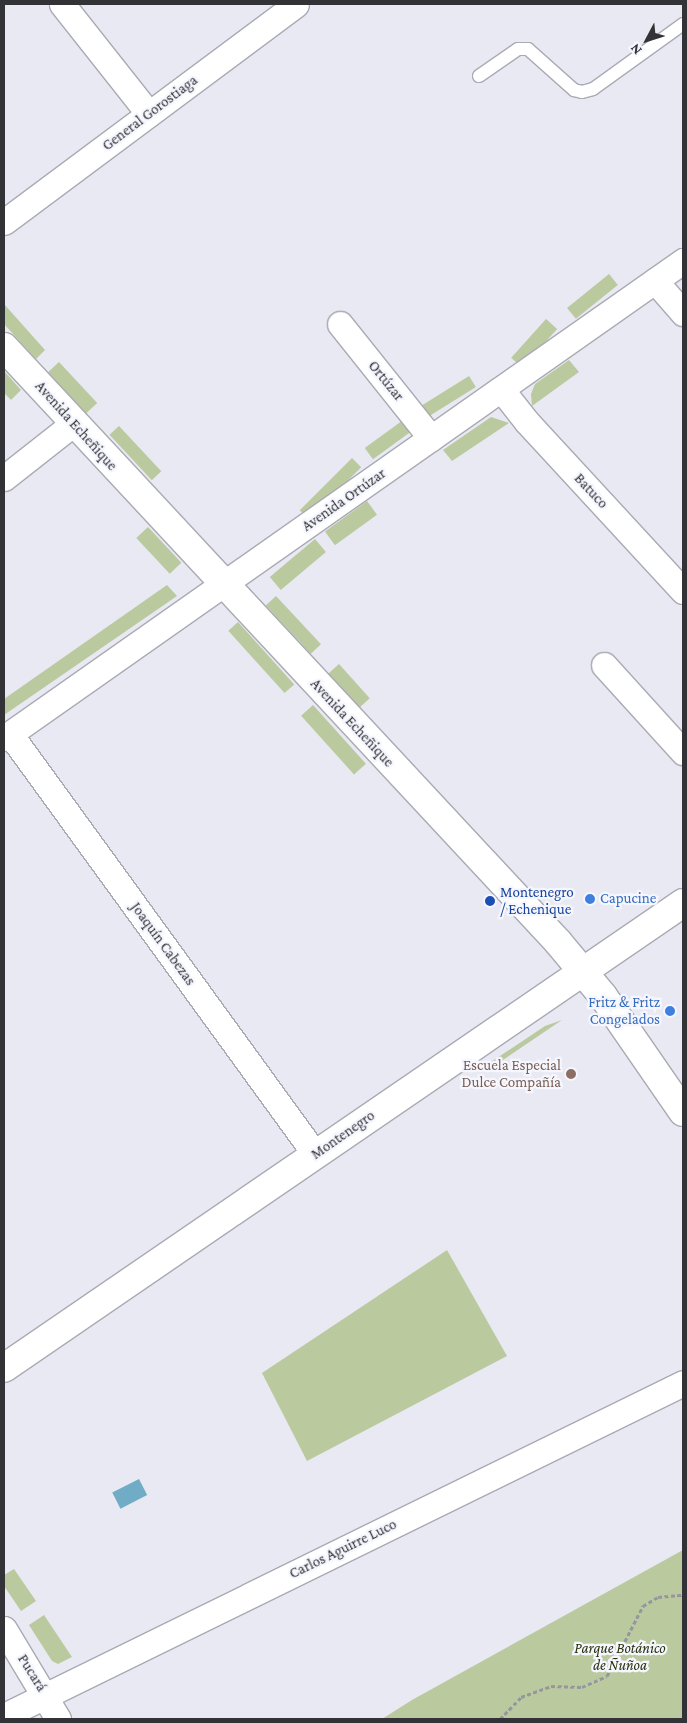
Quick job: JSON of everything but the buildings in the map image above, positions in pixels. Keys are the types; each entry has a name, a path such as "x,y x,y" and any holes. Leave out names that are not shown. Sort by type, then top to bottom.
{"street":[{"path":"62,4 149,114"},
{"name":"General Gorostiaga","path":"4,222 296,4"},
{"name":"Avenida Ortúzar","path":"7,736 683,261"},
{"path":"655,281 683,312"},
{"name":"Ortúzar","path":"340,324 431,438"},
{"name":"Avenida Echeñique","path":"4,347 581,970 603,996 683,1112"},
{"name":"Batuco","path":"501,389 527,422 683,591"},
{"path":"4,478 74,423"},
{"path":"604,665 683,752"},
{"name":"Joaquín Cabezas","path":"7,736 315,1154"},
{"name":"Montenegro","path":"4,1368 581,970 683,902"},
{"name":"Carlos Aguirre Luco","path":"4,1716 683,1383"},
{"name":"Pucará","path":"4,1629 46,1696 58,1719"}],"lane":[{"path":"479,76 518,50 528,49 574,90 582,92 594,89 683,24"}],"path":[{"path":"500,1719 521,1697 551,1686 582,1687 607,1676 643,1606 658,1597 683,1595"}],"green space":[{"path":"609,274 618,285 576,319 567,308"},
{"path":"4,304 45,350 36,359 4,324"},
{"path":"546,319 557,329 522,368 511,358"},
{"path":"569,360 579,372 532,406 531,394 535,384"},
{"path":"59,362 97,403 86,413 48,372"},
{"path":"4,371 21,390 11,400 4,393"},
{"path":"469,376 476,387 424,419 417,408"},
{"path":"491,417 509,423 452,461 443,450"},
{"path":"406,418 414,429 373,459 365,448"},
{"path":"119,426 161,471 152,480 109,435"},
{"path":"352,458 361,467 309,520 300,510"},
{"path":"367,501 377,515 335,545 325,532"},
{"path":"148,527 181,563 170,574 136,538"},
{"path":"315,539 326,552 281,590 270,577"},
{"path":"167,585 177,596 4,715 4,699"},
{"path":"276,596 321,644 311,654 266,606"},
{"path":"238,622 294,684 285,693 228,631"},
{"path":"339,664 370,698 358,709 327,675"},
{"path":"313,705 366,764 354,774 301,716"},
{"path":"562,1020 494,1066 491,1062 545,1026"},
{"path":"447,1250 507,1356 307,1461 262,1373"},
{"name":"Parque Botánico de Ñuñoa","path":"683,1550 683,1719 382,1719 412,1700"},
{"path":"14,1569 36,1601 21,1611 4,1586 4,1575"},
{"path":"44,1615 72,1657 58,1664 52,1661 29,1625"}],"water":[{"path":"139,1479 147,1495 120,1509 112,1493"}],"place":[{"name":"Capucine","path":"590,899"},
{"name":"Montenegro / Echenique","path":"490,901"},
{"name":"Fritz & Fritz Congelados","path":"670,1011"},
{"name":"Escuela Especial Dulce Compañía","path":"571,1074"}]}
